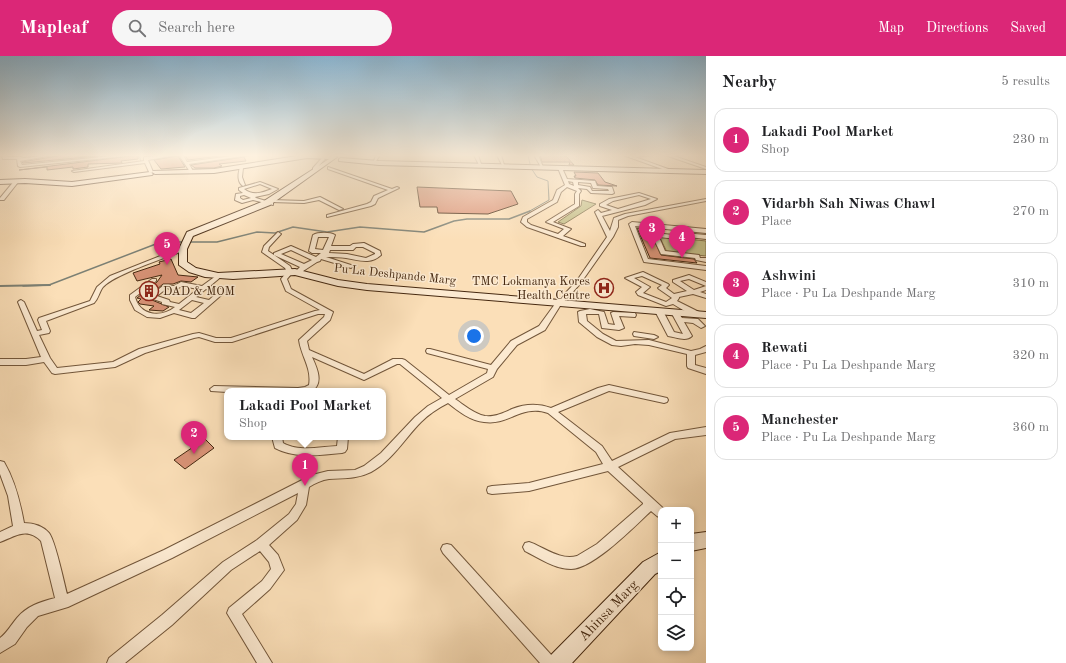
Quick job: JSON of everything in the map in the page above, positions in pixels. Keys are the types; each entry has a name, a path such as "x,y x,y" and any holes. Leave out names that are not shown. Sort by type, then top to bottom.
{"main road":[{"path":"60,183 76,183"},
{"name":"Pu La Deshpande Marg","path":"285,194 301,183"},
{"name":"Pu La Deshpande Marg","path":"303,183 272,202 187,238 183,249 182,263 188,269 200,273 220,275 242,276 297,271 336,283 367,287 562,302 614,310 659,310 677,316 703,315"},
{"name":"Ahinsa Marg","path":"557,663 649,568 658,562"}],"street":[{"path":"2,199 15,183"},
{"path":"259,183 241,189 246,193 255,196 276,190"},
{"path":"261,183 285,194"},
{"path":"372,183 391,190"},
{"path":"566,183 559,191 555,201 524,220 530,226 583,245"},
{"path":"560,236 568,229 549,222 577,205 576,194 579,191 569,183"},
{"path":"576,183 576,186 588,188 591,192 612,193 610,189 594,186 593,183"},
{"path":"329,216 369,205 373,203 376,197 397,188"},
{"path":"312,194 341,209"},
{"path":"0,646 10,639 22,622 34,612 63,602 168,554 322,477 362,473 385,456 418,419 431,408 450,399 490,375 493,368 514,343 542,328 557,305 562,302 578,283 610,237 615,227 616,219 633,206 655,199 642,194 614,200 602,206 623,213"},
{"path":"253,199 272,202 304,202 320,198"},
{"path":"625,198 641,204"},
{"path":"614,200 633,206"},
{"path":"610,237 597,212 623,213 706,200"},
{"path":"606,203 623,213"},
{"path":"655,203 667,207"},
{"path":"685,204 698,208"},
{"path":"706,231 632,224 646,261 706,268"},
{"path":"651,226 668,264"},
{"path":"278,234 266,247 265,252 297,271"},
{"path":"655,235 686,238 684,234 706,237"},
{"path":"297,271 276,254 291,248 324,254 349,256 359,260 375,258 378,255 378,252 364,245 353,246 353,248 324,254 297,271 284,279 288,290 328,312"},
{"path":"35,334 46,331 42,320 92,302 96,298 98,289 112,277 183,249"},
{"path":"663,252 697,256 698,259 706,260"},
{"path":"324,254 351,266"},
{"path":"703,315 673,298 662,290 661,288 666,285 643,274 628,278 647,288 639,292 640,294 666,304 673,298 706,288"},
{"path":"154,280 132,296 136,307 149,316 158,316 174,311 220,275"},
{"path":"706,284 689,276 675,281 693,292 706,296"},
{"path":"174,311 192,316 223,291 181,284 175,288 166,286 152,297 167,301 164,303 180,306"},
{"path":"190,298 210,302"},
{"path":"21,302 46,358 56,371 85,367 102,367 123,361 142,351 198,335 215,340 232,340 317,312 328,312"},
{"path":"614,310 632,315"},
{"path":"614,310 620,328 605,326 602,313 600,312 582,312 583,322 597,334 611,342 628,345 634,342 652,341"},
{"path":"659,310 671,334 686,337 688,336 677,316"},
{"path":"310,388 313,386 315,372 305,351 303,340 327,318 328,312"},
{"path":"677,316 695,321 701,326"},
{"path":"637,334 652,341 691,353 702,351 706,348"},
{"path":"305,351 364,377 396,361 402,362 450,399 483,419 495,419 530,406 544,408 551,411 599,449 610,466 658,511"},
{"path":"430,351 493,368"},
{"path":"691,353 692,366 706,371"},
{"path":"0,362 26,362 46,358"},
{"path":"214,388 224,388"},
{"path":"551,411 609,388 664,400"},
{"path":"492,490 529,487 610,466 673,436 706,431"},
{"path":"277,440 278,446 283,449 300,452 342,449 343,440"},
{"path":"0,465 7,475 14,499 19,530"},
{"path":"114,663 167,620 227,566 261,544 293,517 301,504 304,485"},
{"path":"529,547 558,561 574,563 591,554 617,534 650,505 648,503"},
{"path":"0,537 32,527 39,530 46,538 63,602"},
{"path":"261,544 274,559 278,570 266,585 234,613 265,663"},
{"path":"447,549 549,663"}],"shaded area":[{"path":"582,200 596,204 564,224 558,222 581,206"},
{"path":"659,236 706,241 706,256 667,252"}],"building":[{"path":"597,183 609,183 617,186 598,185"},
{"path":"417,187 511,191 518,204 488,214 438,213 437,207 420,207"},
{"path":"637,228 649,229 661,255 694,259 697,263 650,258"},
{"path":"171,259 178,275 198,277 191,282 181,281 173,284 163,284 147,298 169,307 163,311 149,310 154,306 140,304 138,302 141,299 137,298 157,282 162,275 137,281 133,273 160,264 159,262"},
{"path":"205,439 214,448 185,469 174,460"}],"waterway":[{"path":"529,211 549,200 548,183"},
{"path":"191,242 217,242 257,232 275,233 293,227 327,232 360,227 424,232 454,221 467,219 509,219 529,211"},
{"path":"48,285 161,242 184,242"},
{"path":"0,286 48,285"},
{"path":"23,286 48,285"}],"place":[{"name":"Ashwini","path":"652,249"},
{"name":"Rewati","path":"682,258"},
{"name":"Manchester","path":"167,265"},
{"name":"TMC Lokmanya Kores Health Centre","path":"604,288"},
{"name":"DAD & MOM","path":"149,291"},
{"name":"Vidarbh Sah Niwas Chawl","path":"194,454"},
{"name":"Lakadi Pool Market","path":"305,486"}]}
